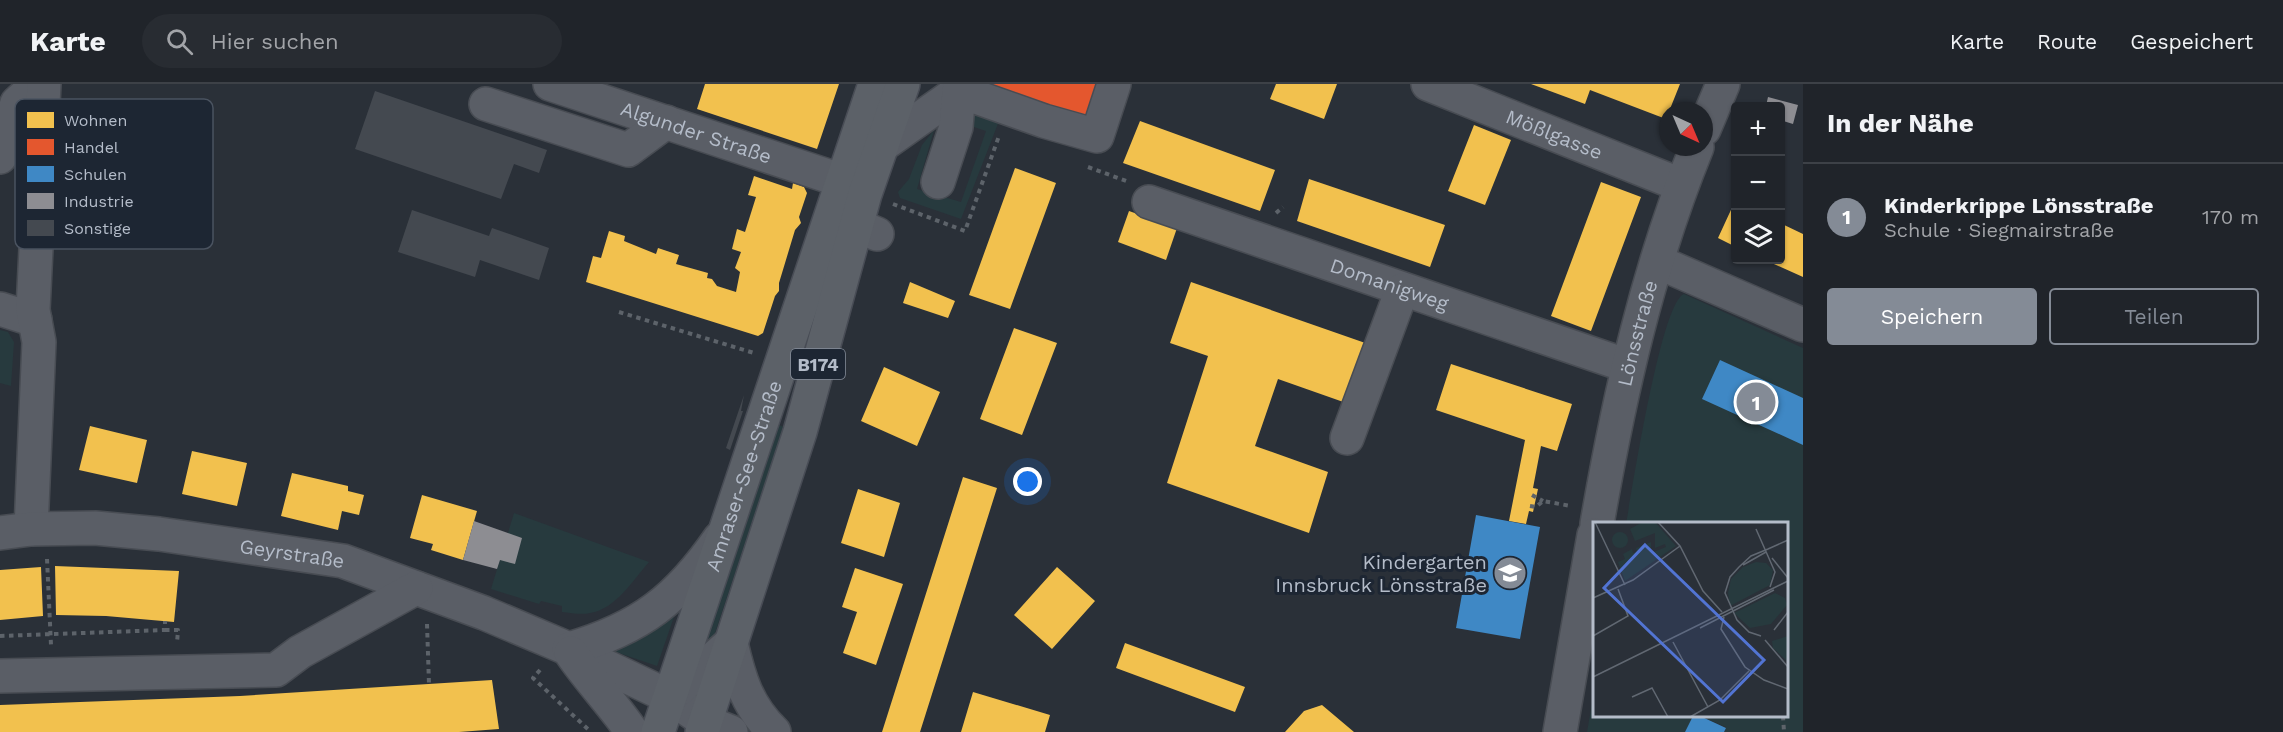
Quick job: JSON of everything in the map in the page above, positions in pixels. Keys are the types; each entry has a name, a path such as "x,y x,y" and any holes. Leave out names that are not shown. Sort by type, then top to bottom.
{"main road":[{"name":"Amraser-See-Straße","path":"658,732 727,529 854,188 875,84"},
{"name":"Amraser-See-Straße","path":"854,188 882,146 903,84"},
{"name":"Amraser-See-Straße","path":"713,729 731,643 866,229 854,188"}],"street":[{"path":"43,99 44,84"},
{"name":"Algunder Straße","path":"550,84 854,188"},
{"path":"966,87 1044,121 1097,136 1114,84"},
{"name":"Mößlgasse","path":"1428,84 1682,185"},
{"path":"1713,108 1723,84"},
{"path":"882,146 966,87"},
{"path":"938,182 956,128 966,87"},
{"path":"0,157 14,92"},
{"path":"486,104 628,150 666,122"},
{"name":"Lönsstraße","path":"1586,515 1658,262 1693,156"},
{"name":"Domanigweg","path":"1149,202 1628,366"},
{"path":"26,539 39,342 35,320 32,249"},
{"path":"1658,262 1803,325"},
{"path":"1347,438 1402,290"},
{"path":"0,309 35,320"},
{"name":"Geyrstraße","path":"26,539 95,528 159,534 343,561 568,649 670,697 713,729"},
{"path":"632,732 614,704 587,676 568,649 604,639 667,601 698,569 727,529"},
{"path":"1560,732 1593,541"},
{"path":"0,676 276,670 300,652 416,588"},
{"path":"670,697 731,643 742,688 758,717 774,732"}],"path":[{"path":"854,188 965,231 999,135 1010,139"},
{"path":"1086,167 1152,190 1149,202"},
{"path":"619,312 758,354"},
{"path":"1543,501 1536,507 1530,506 1532,495 1543,501 1586,515"},
{"path":"26,539 50,634"},
{"path":"165,621 165,630"},
{"path":"427,623 429,684"},
{"path":"0,636 178,630"},
{"path":"540,670 533,678 591,732"},
{"path":"1783,717 1784,732"}],"green space":[{"path":"975,114 999,121 961,219 900,198 898,192 909,179 922,145 934,130 917,189 961,202 986,131 968,125"},
{"path":"1684,294 1803,348 1803,732 1724,732 1726,727 1702,717 1788,717 1788,522 1626,522 1657,362 1675,305"},
{"path":"0,330 8,332 14,342 11,386 0,383"},
{"path":"776,424 784,427 710,648 703,647"},
{"path":"514,513 649,562 616,600 608,606 587,614 562,612 562,606 541,601 539,604 491,589"},
{"path":"676,611 657,666 613,651 613,649"},
{"path":"1593,698 1593,717 1692,717 1685,732 1587,732"}],"building: Wohnen":[{"path":"705,84 839,84 817,149 697,109"},
{"path":"1276,84 1337,84 1324,119 1270,99"},
{"path":"1531,84 1680,84 1673,102 1659,102 1659,116 1590,90 1585,104"},
{"path":"1140,121 1275,170 1260,211 1123,163"},
{"path":"1474,125 1511,140 1485,205 1448,191"},
{"path":"1015,168 1056,183 1010,309 969,295"},
{"path":"754,176 792,189 793,183 804,187 807,193 799,217 801,223 795,230 779,283 779,291 775,296 763,333 758,336 586,282 593,256 601,258 609,231 625,236 624,241 656,254 658,248 679,255 676,264 708,273 707,278 712,279 717,286 736,292 740,272 735,268 741,252 732,249 737,229 745,232 756,197 748,195"},
{"path":"1309,179 1445,225 1430,267 1297,221"},
{"path":"1601,182 1641,197 1591,331 1551,316"},
{"path":"1731,210 1731,244 1718,238"},
{"path":"1129,211 1177,228 1166,260 1118,242"},
{"path":"1785,225 1803,234 1803,277 1774,264 1785,264"},
{"path":"910,282 955,301 948,318 903,303"},
{"path":"1191,282 1371,345 1349,404 1278,379 1255,446 1328,472 1309,533 1167,483 1208,356 1170,343"},
{"path":"1014,328 1057,343 1022,435 980,419"},
{"path":"1451,364 1572,404 1557,451 1541,446 1533,488 1538,489 1533,512 1529,511 1526,524 1509,521 1525,440 1436,410"},
{"path":"884,367 940,392 917,446 861,421"},
{"path":"90,426 147,440 137,483 79,470"},
{"path":"192,451 247,463 237,506 182,494"},
{"path":"292,473 348,486 348,491 364,495 359,515 342,511 338,530 281,516"},
{"path":"963,477 997,488 920,732 882,732"},
{"path":"858,489 900,503 884,557 841,543"},
{"path":"422,495 477,511 463,560 431,550 433,544 410,538"},
{"path":"55,566 179,571 174,622 106,616 56,615"},
{"path":"41,567 43,616 0,620 0,570"},
{"path":"1057,567 1095,601 1052,649 1014,615"},
{"path":"855,568 903,584 876,665 843,653 857,612 842,607"},
{"path":"1125,643 1245,687 1235,712 1116,668"},
{"path":"492,680 499,729 459,732 0,732 0,705 240,696"},
{"path":"973,692 1050,715 1045,732 961,732"},
{"path":"1322,705 1354,732 1285,732 1304,711"}],"building: Handel":[{"path":"974,84 1106,84 1093,123"}],"building: Schulen":[{"path":"1720,360 1803,398 1803,445 1702,399"},
{"path":"1476,515 1540,527 1520,639 1456,628"},
{"path":"1692,717 1702,717 1726,728 1724,732 1685,732"}],"building: Industrie":[{"path":"1768,97 1798,105 1793,124 1785,122 1785,102 1767,102"},
{"path":"474,521 522,538 515,564 500,560 497,569 463,560"}],"building: Sonstige":[{"path":"375,91 547,150 539,173 514,164 501,199 355,149"},
{"path":"412,210 489,236 492,228 549,248 539,280 480,260 475,277 398,252"},
{"path":"744,395 741,411 743,411 730,450 726,448"}],"place":[{"name":"Kinderkrippe Lönsstraße","path":"1756,402"},
{"name":"Kindergarten Innsbruck Lönsstraße","path":"1510,573"}]}
